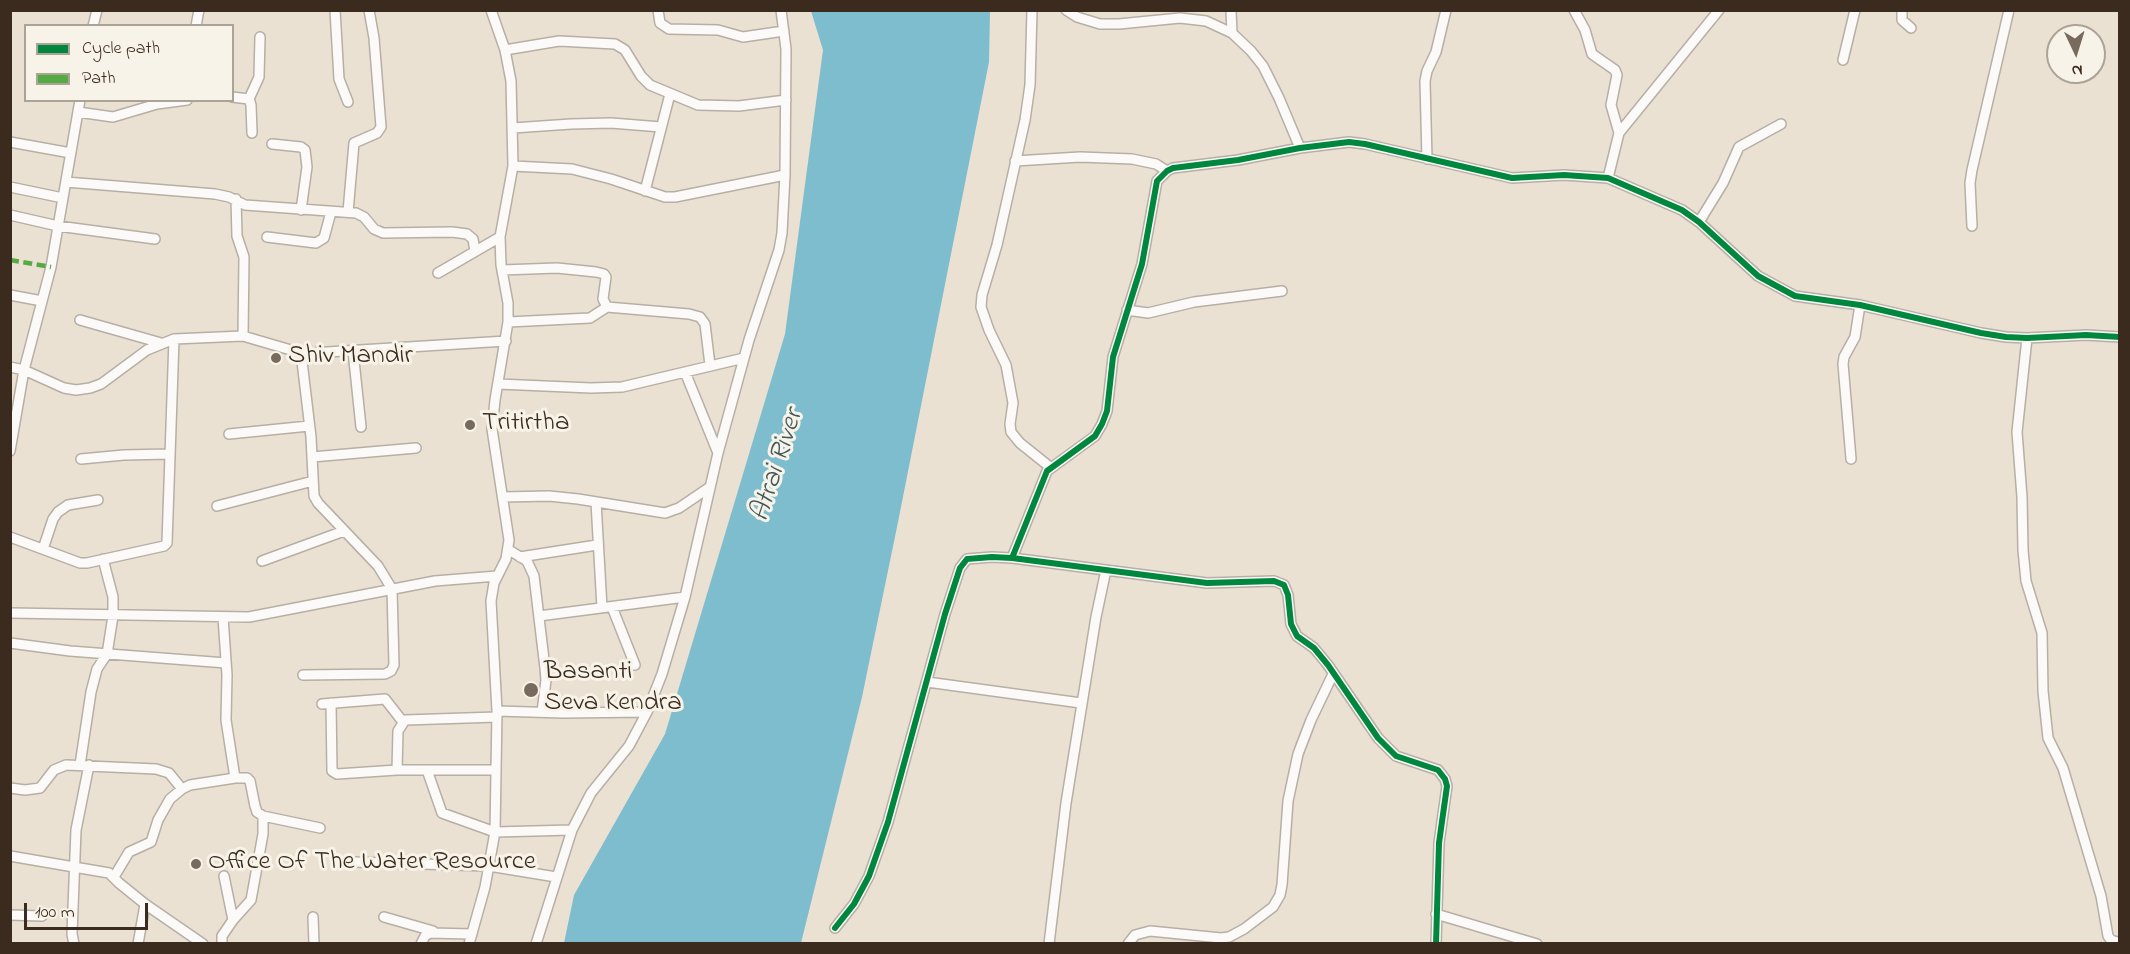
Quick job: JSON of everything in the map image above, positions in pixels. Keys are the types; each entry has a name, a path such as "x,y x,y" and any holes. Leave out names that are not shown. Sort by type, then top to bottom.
{"street":[{"path":"335,10 339,80 348,102"},
{"path":"348,212 354,143 377,133 381,127 374,38 369,10"},
{"path":"384,917 470,939 489,866 495,832 497,714 492,591 509,550 509,534 492,429 508,322 500,237 513,166 513,128 511,81 505,50 491,10"},
{"path":"658,10 660,23 669,29 718,30 743,36 784,31"},
{"path":"536,944 572,830 591,794 629,746 647,712 672,643 685,597 718,453 744,358 779,250 785,176 786,100 786,49 781,10"},
{"path":"1032,10 1030,85 1025,120 981,307 1006,365 1013,403 1011,432 1020,443 1050,467"},
{"path":"1066,10 1077,17 1100,24 1180,18 1206,21 1232,33 1263,66 1300,148"},
{"path":"1231,10 1232,33"},
{"path":"1427,159 1425,81 1436,52 1446,10"},
{"path":"1574,10 1585,30 1592,54 1615,70 1617,75 1611,105 1619,134"},
{"path":"1608,177 1619,134 1719,10"},
{"path":"1843,60 1855,10"},
{"path":"1902,10 1902,21 1911,28"},
{"path":"1972,226 1970,183 1972,170 2009,10"},
{"path":"252,133 249,99 259,77 261,37"},
{"path":"505,50 558,41 615,44 625,50 641,76 650,85 698,105 739,106 786,100"},
{"path":"645,191 670,94"},
{"path":"234,97 249,99"},
{"path":"10,451 24,370 58,226 80,102"},
{"path":"78,112 113,117 172,102"},
{"path":"513,128 611,123 662,126"},
{"path":"1699,222 1723,183 1739,147 1781,124"},
{"path":"10,142 71,153"},
{"path":"1012,558 1035,497 1050,467 1095,436 1102,424 1107,411 1113,357 1142,264 1157,181 1167,171 1349,142 1512,178 1564,175 1608,177 1683,210 1758,276 1784,291 1807,298 1860,305 1982,333 2027,338 2086,334 2120,337"},
{"path":"272,144 301,147 305,150 307,167 302,210"},
{"path":"1015,161 1080,157 1132,159 1156,164 1167,171"},
{"path":"513,166 572,169 665,197 785,176"},
{"path":"66,182 215,194 236,199 245,205 348,212 364,217 374,230 383,233 452,232 467,234 473,239 475,250"},
{"path":"10,187 63,198"},
{"path":"236,199 237,236 244,257 243,336"},
{"path":"267,237 307,243 321,241 331,212"},
{"path":"10,215 58,226 155,239"},
{"path":"438,273 500,237"},
{"path":"502,270 557,268 601,273 606,277 603,299 607,307"},
{"path":"1127,310 1148,313 1194,302 1282,291"},
{"path":"10,295 42,301"},
{"path":"1851,459 1843,364 1844,357 1855,337 1860,305"},
{"path":"508,322 590,318 607,307 689,314 700,317 705,324 710,365"},
{"path":"80,320 161,343"},
{"path":"10,367 24,370 64,388 76,390 101,384 147,350 174,339 243,336 301,353 506,341"},
{"path":"2027,338 2017,432 2023,549 2026,581 2042,633 2043,691 2048,738 2063,768 2101,896 2108,936 2111,940 2120,943"},
{"path":"10,537 80,562 164,546 167,543 174,339"},
{"path":"353,351 362,427"},
{"path":"301,353 314,496 378,566 392,589 394,665 386,674 303,675"},
{"path":"498,384 622,387 744,358"},
{"path":"685,372 718,453"},
{"path":"229,434 309,426"},
{"path":"312,458 416,448"},
{"path":"81,459 169,454"},
{"path":"217,506 313,481"},
{"path":"503,497 549,496 665,513 679,508 710,487"},
{"path":"43,549 53,519 58,512 68,505 98,500"},
{"path":"596,502 602,608"},
{"path":"262,561 344,531"},
{"path":"520,557 597,545"},
{"path":"509,550 527,561 534,576 546,680 542,712"},
{"path":"835,928 854,904 869,876 888,822 945,614 963,562 972,558 1012,558 1207,583 1274,581 1284,585 1288,595 1293,630 1302,641 1314,648 1386,747 1405,760 1438,770 1446,780 1439,843 1436,944"},
{"path":"74,944 72,934 76,830 84,765 87,714 97,669 108,654 112,616 113,597 103,559"},
{"path":"1049,944 1066,803 1106,570"},
{"path":"10,613 249,617 435,581 497,576"},
{"path":"539,616 685,597"},
{"path":"612,607 635,665"},
{"path":"223,617 226,720 235,778"},
{"path":"10,643 108,654 226,663"},
{"path":"1128,944 1135,934 1150,931 1205,937 1229,936 1244,929 1273,907 1280,895 1282,885 1292,776 1311,720 1334,674"},
{"path":"927,682 1082,703"},
{"path":"403,722 385,699 327,703 332,771 337,774 397,770 496,770"},
{"path":"397,770 398,731 403,722 412,718 542,712 647,712"},
{"path":"10,788 34,790 40,788 58,767 84,765 163,771 182,789"},
{"path":"427,770 442,813 495,832 572,830"},
{"path":"114,877 129,852 151,842 170,799 182,789 235,778 247,778 250,781 255,806 263,816 263,834 251,900 222,936 222,944"},
{"path":"263,816 320,828"},
{"path":"10,856 102,870 114,877 145,904 203,944"},
{"path":"353,862 489,866 556,877"},
{"path":"224,876 233,920"},
{"path":"138,944 145,904"},
{"path":"1436,914 1537,944"},
{"path":"10,915 42,916"},
{"path":"313,917 314,944"},
{"path":"421,944 428,934 436,932"}],"water":[{"name":"Atrai River","path":"811,11 990,11 989,62 897,527 862,697 801,943 564,943 574,895 665,734 785,334 823,50"}],"marked path":[{"path":"10,260 51,267"}],"cycle path":[{"path":"1012,558 1047,471 1095,436 1102,424 1107,411 1113,357 1142,264 1157,181 1173,168 1349,142 1512,178 1564,175 1608,178 1682,210 1699,222 1758,276 1795,296 1860,305 2006,337 2086,335 2120,337"},
{"path":"835,928 854,904 869,876 888,822 945,614 960,568 967,559 992,557 1207,583 1274,581 1284,585 1288,595 1291,624 1297,636 1314,648 1328,665 1378,738 1396,756 1438,770 1445,779 1447,786 1439,843 1436,944"}],"place":[{"name":"Shiv Mandir","path":"276,358"},
{"name":"Tritirtha","path":"470,425"},
{"name":"Basanti Seva Kendra","path":"531,690"},
{"name":"Office Of The Water Resource","path":"196,864"}]}
